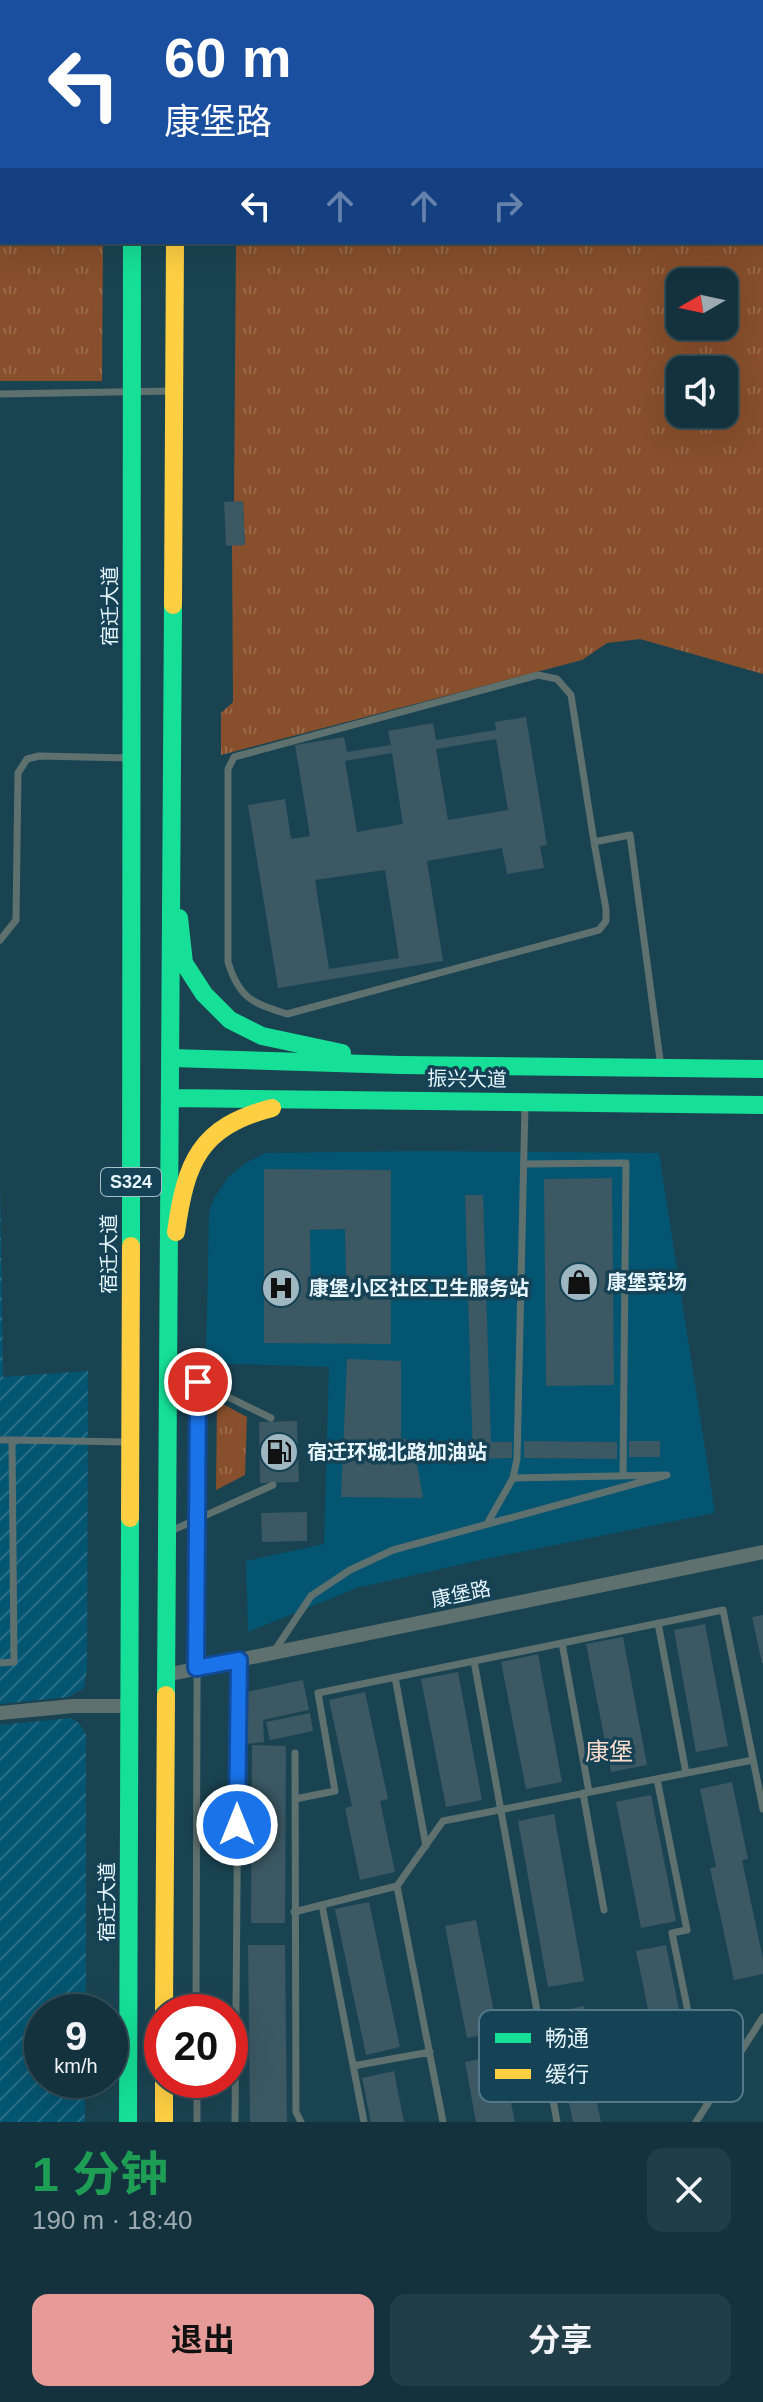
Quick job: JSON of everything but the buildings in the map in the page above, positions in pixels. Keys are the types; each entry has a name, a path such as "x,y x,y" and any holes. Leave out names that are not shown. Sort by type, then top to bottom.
{"main road":[{"name":"宿迁大道","path":"128,2122 132,244"},
{"name":"S324","path":"164,1994 175,244"},
{"path":"171,862 184,963 204,994 230,1020 262,1036 400,1065"},
{"name":"振兴大道","path":"171,1058 400,1065 763,1069"},
{"name":"振兴大道","path":"170,1098 763,1105"},
{"path":"168,1299 178,1216 189,1169 215,1131 248,1113 272,1108 392,1101"},
{"path":"164,2098 164,2122"}],"street":[{"name":"康堡路","path":"166,1675 763,1552"},
{"path":"0,1713 73,1706 129,1706"}],"lane":[{"path":"0,394 174,391"},
{"path":"538,675 557,679 571,695 594,842 606,909 606,921 599,930 287,1014 253,1001 234,981 228,962 228,769 234,757 538,675"},
{"path":"0,940 16,920 18,773 27,759 39,756 133,758"},
{"path":"594,842 630,835 662,1069"},
{"path":"487,1524 513,1478 517,1459 525,1102"},
{"path":"524,1164 626,1163 623,1476"},
{"path":"168,1367 271,1418"},
{"path":"196,1994 198,1382"},
{"path":"0,1440 130,1443"},
{"path":"0,1663 14,1662 12,1440"},
{"path":"274,1652 311,1596 350,1570 393,1550 667,1475 513,1478"},
{"path":"167,1533 273,1485"},
{"path":"295,1799 335,1791 318,1693 723,1610 763,1809"},
{"path":"658,1623 686,1773"},
{"path":"562,1643 604,1910"},
{"path":"235,2122 239,1660"},
{"path":"474,1661 537,2010"},
{"path":"395,1677 426,1846"},
{"path":"295,1753 296,2112 301,2122"},
{"path":"294,1912 397,1886 443,1821 753,1760"},
{"path":"657,1779 687,1930 672,1933 688,2010"},
{"path":"397,1886 443,2122"},
{"path":"322,1905 364,2122"},
{"path":"743,2048 763,2017"},
{"path":"353,2066 430,2052"},
{"path":"197,2098 197,2122"},
{"path":"553,2102 557,2122"},
{"path":"696,2122 709,2102"}],"shaded area":[{"path":"265,1153 659,1153 715,1513 357,1588 248,1632 246,1561 324,1544 329,1367 206,1363 209,1212 213,1200 229,1176"},
{"path":"0,1178 3,1377 88,1371 87,1669 84,1688 68,1697 0,1704"},
{"path":"71,1718 79,1723 86,1734 86,1994 24,1994 24,2098 85,2098 85,2122 0,2122 0,1725"}],"green space":[{"path":"0,244 103,244 102,381 0,381"},
{"path":"236,244 763,244 763,674 640,639 607,643 582,660 221,755 221,713 233,702 232,545 245,544 243,502 234,502"},
{"path":"217,1401 247,1417 245,1475 216,1490"}],"traffic: fast":[{"path":"131,1246 132,244"},
{"path":"166,1695 173,605"},
{"path":"179,918 184,963 204,994 230,1020 262,1036 342,1053"},
{"path":"171,1058 400,1065 763,1069"},
{"path":"170,1098 763,1105"},
{"path":"128,2122 130,1518"}],"traffic: slow":[{"path":"173,605 175,244"},
{"path":"176,1232 185,1186 200,1151 212,1137 228,1126 272,1108"},
{"path":"130,1518 131,1246"},
{"path":"164,1994 166,1695"},
{"path":"164,2098 164,2122"}],"place":[{"name":"康堡菜场","path":"579,1282"},
{"name":"康堡小区社区卫生服务站","path":"281,1288"},
{"name":"宿迁环城北路加油站","path":"279,1452"}],"district":[{"name":"康堡","path":"609,1752"}],"route":[{"path":"198,1382 196,1668 239,1660 237,1825"}]}
